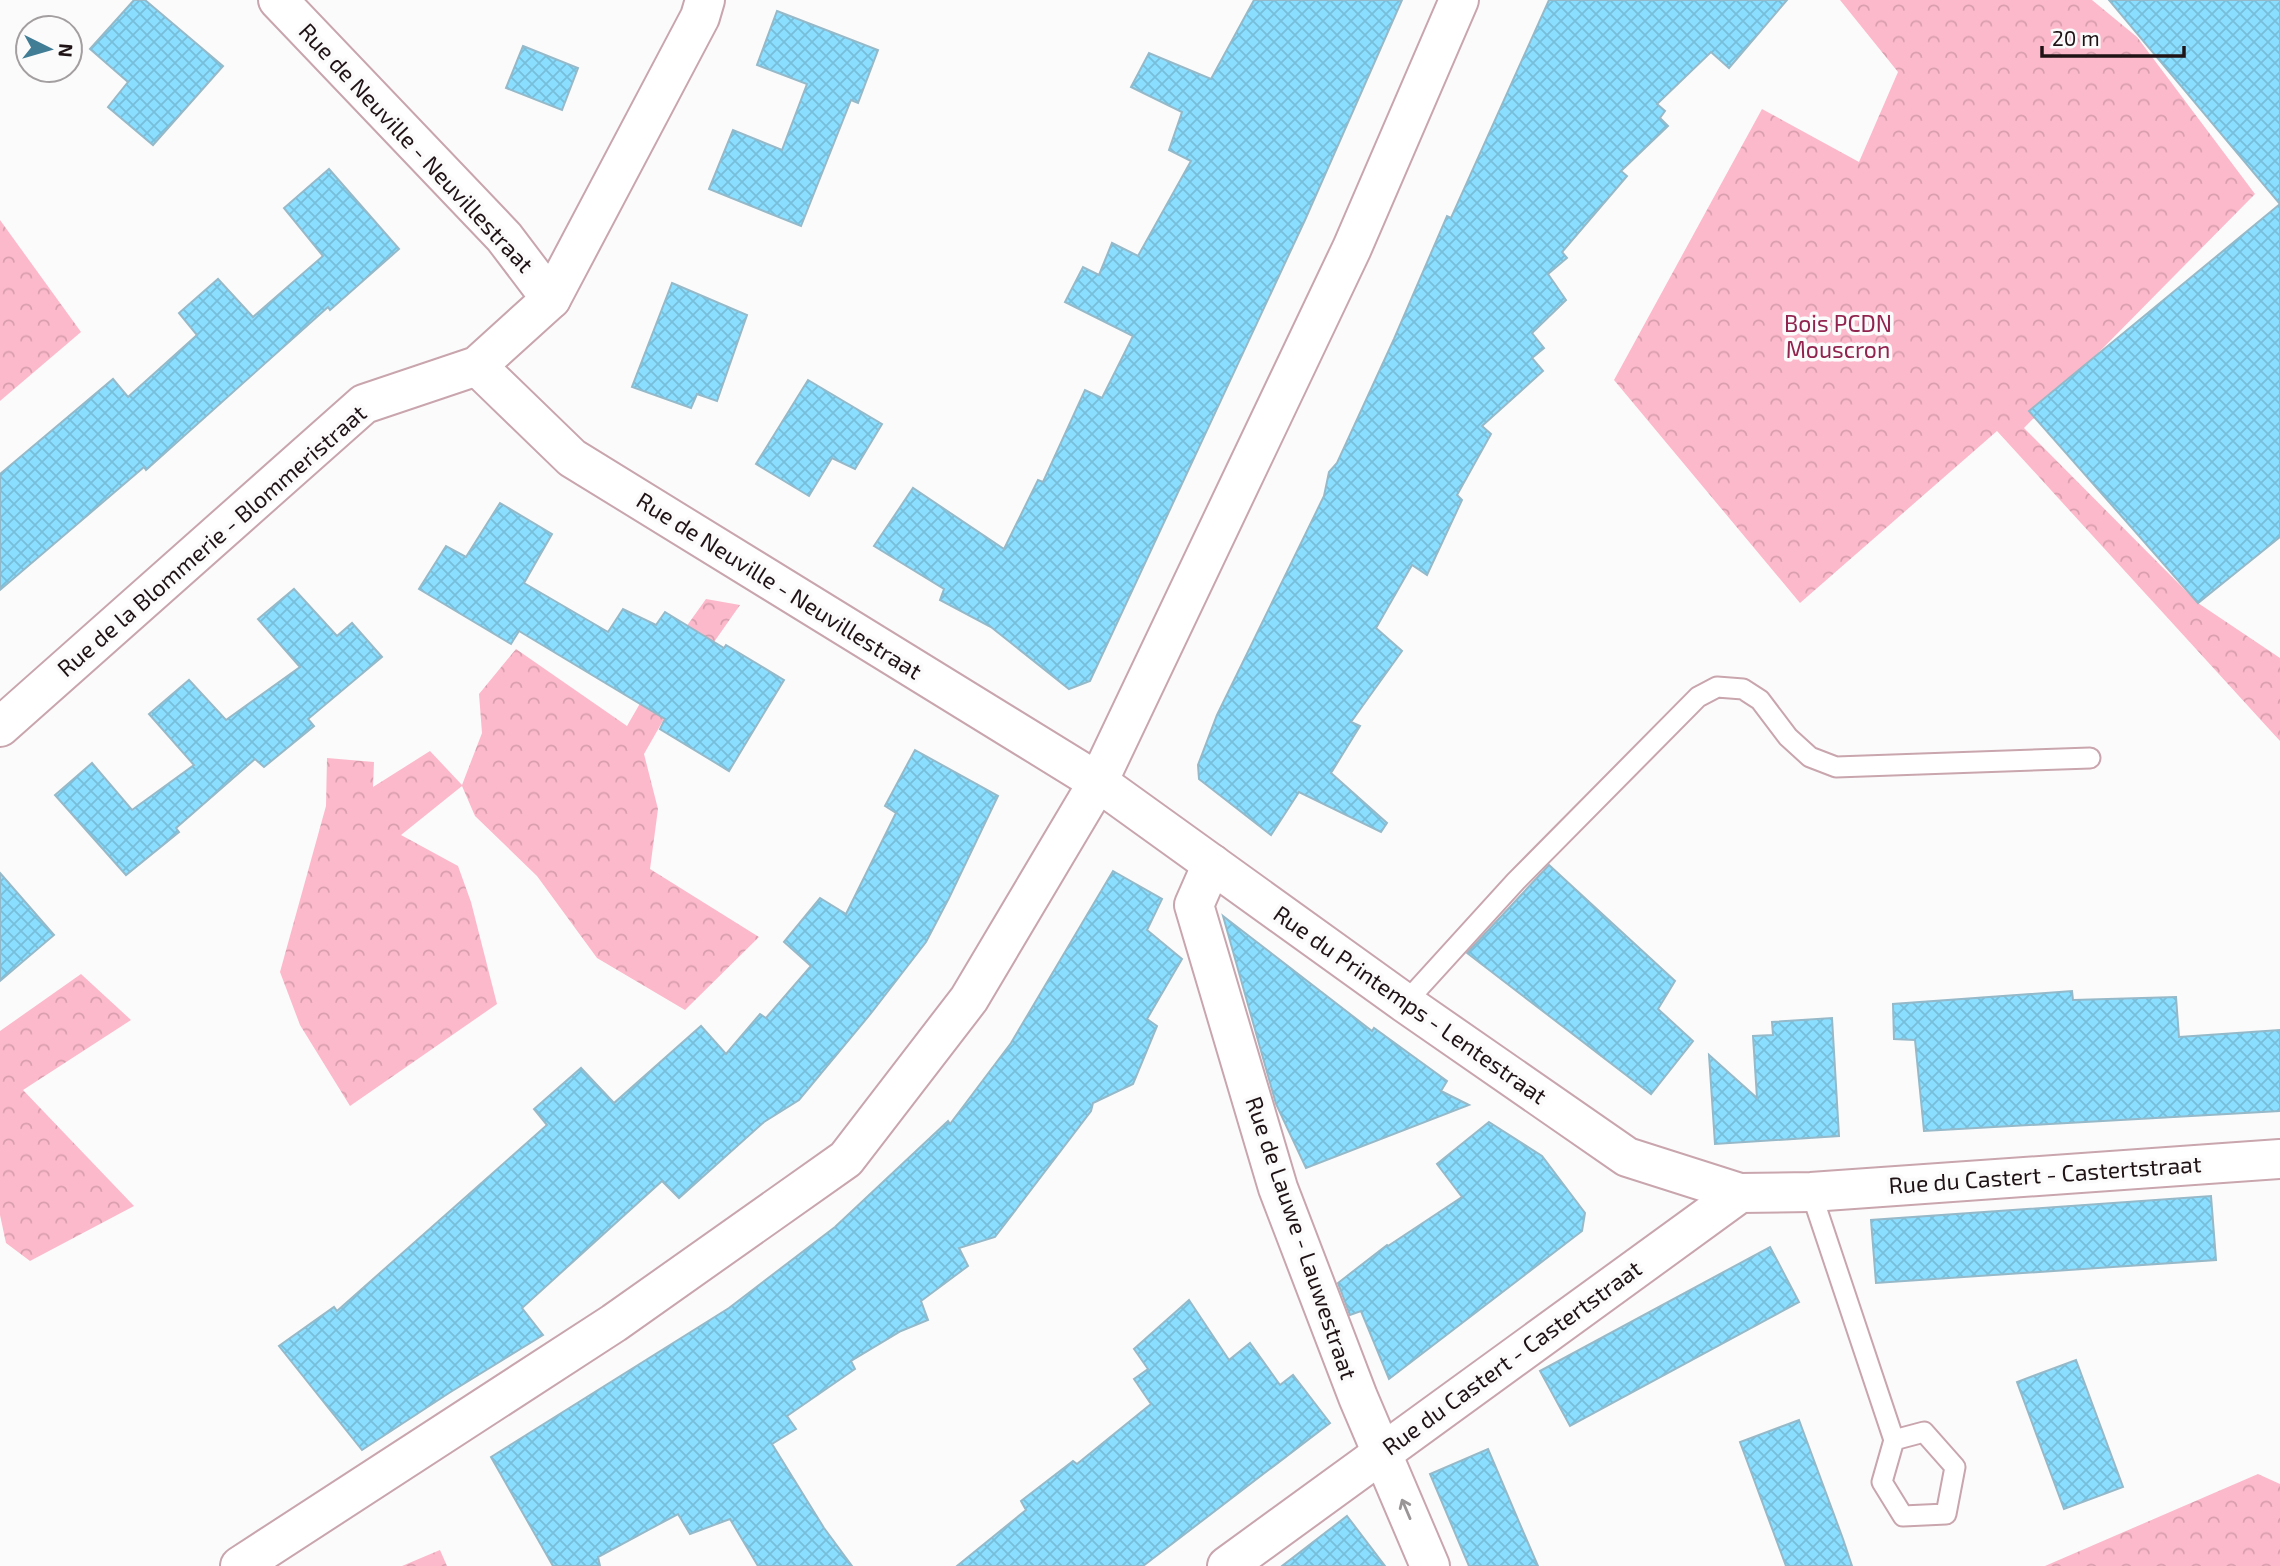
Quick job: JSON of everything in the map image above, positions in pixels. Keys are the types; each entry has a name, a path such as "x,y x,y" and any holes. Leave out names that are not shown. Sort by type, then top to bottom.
{"street":[{"name":"Rue de Neuville - Neuvillestraat","path":"278,0 504,237 551,299"},
{"path":"477,366 551,299 700,17 705,0"},
{"path":"240,1566 614,1323 846,1159 969,999 1098,782 1352,248 1459,0"},
{"name":"Rue de Neuville - Neuvillestraat","path":"477,366 572,458 1098,782"},
{"name":"Rue de la Blommerie - Blommeristraat","path":"0,727 364,404 477,366"},
{"name":"Rue du Printemps - Lentestraat","path":"1098,782 1405,1003 1627,1157 1740,1192"},
{"name":"Rue de Lauwe - Lauwestraat","path":"1212,864 1194,905 1278,1188 1358,1397 1430,1566"},
{"name":"Rue du Castert - Castertstraat","path":"1227,1566 1740,1192 1811,1192 2280,1159"}],"lane":[{"path":"1405,1003 1516,881 1612,782 1698,696 1717,687 1743,690 1760,700 1788,737 1810,757 1836,767 2090,758"},
{"path":"1811,1192 1894,1440 1882,1482 1903,1516 1946,1514 1955,1467 1924,1432 1894,1440"}],"green space":[{"name":"Bois PCDN Mouscron","path":"1840,0 2092,0 2137,37 2255,194 2024,428 2198,603 2280,658 2280,741 1997,431 1800,603 1614,380 1762,109 1859,162 1898,72"},
{"path":"0,220 81,332 0,401"},
{"path":"706,599 740,605 681,689 644,754 658,809 650,869 759,937 685,1010 597,958 537,876 475,816 462,786 401,835 458,866 471,902 497,1004 350,1106 300,1025 280,972 326,806 327,758 374,762 373,787 430,751 462,785 482,733 479,694 516,649 627,726 676,641"},
{"path":"81,974 131,1020 23,1090 134,1206 30,1261 6,1243 0,1215 0,1031"},
{"path":"2258,1474 2280,1484 2280,1566 2045,1566"},
{"path":"440,1550 447,1566 402,1566"}],"building":[{"path":"134,0 145,0 223,66 153,145 108,107 128,82 90,49"},
{"path":"1254,0 1402,0 1305,220 1090,681 1069,689 991,627 940,600 944,589 874,546 913,488 1004,549 1038,480 1043,482 1085,390 1102,398 1133,336 1065,302 1083,267 1099,275 1112,243 1138,256 1191,161 1169,150 1182,112 1131,87 1149,53 1211,79"},
{"path":"1549,0 1787,0 1729,68 1711,52 1657,104 1665,111 1660,118 1668,126 1621,171 1627,176 1562,252 1567,258 1548,274 1566,300 1532,333 1544,348 1532,358 1543,371 1482,426 1491,434 1457,495 1462,500 1427,575 1412,565 1376,628 1402,651 1351,722 1360,726 1331,773 1387,823 1381,832 1299,792 1271,835 1199,779 1198,765 1217,715 1324,496 1329,472 1337,463 1447,216 1451,218"},
{"path":"2109,0 2280,0 2280,204"},
{"path":"777,11 878,50 858,103 851,100 801,226 709,189 733,130 782,150 807,84 757,65"},
{"path":"523,46 578,68 562,110 506,88"},
{"path":"329,169 399,249 330,310 328,307 146,470 144,467 0,590 0,474 113,379 128,397 197,335 179,313 218,279 253,317 323,256 284,208"},
{"path":"2280,204 2280,537 2198,603 2029,411"},
{"path":"672,283 747,315 717,401 697,394 691,408 632,387"},
{"path":"808,380 882,424 855,469 832,458 809,496 756,464"},
{"path":"500,503 552,534 524,583 608,632 623,609 656,625 665,612 784,680 729,771 660,729 665,719 519,631 511,644 419,589 446,546 466,557"},
{"path":"294,589 337,636 352,623 382,657 308,719 314,726 264,767 255,759 176,828 179,832 126,875 55,795 92,763 132,810 194,765 149,714 189,680 226,720 300,667 258,619"},
{"path":"915,750 998,796 926,942 872,1012 799,1100 764,1122 679,1198 662,1181 522,1308 543,1335 362,1450 279,1346 334,1307 337,1311 547,1125 534,1109 581,1068 614,1103 701,1026 726,1054 760,1014 766,1018 811,966 784,942 820,898 846,914 896,813 885,806"},
{"path":"1549,865 1675,981 1658,1009 1693,1041 1651,1094 1467,953"},
{"path":"1113,871 1162,899 1147,930 1182,959 1147,1019 1157,1026 1133,1084 1093,1103 1091,1111 995,1237 959,1248 968,1266 921,1301 928,1320 901,1331 851,1361 855,1369 787,1416 796,1429 772,1444 824,1528 852,1566 758,1566 730,1519 690,1534 678,1514 598,1557 600,1566 553,1566 491,1457 729,1308 835,1227 948,1121 950,1124 1011,1043"},
{"path":"0,873 54,935 0,981"},
{"path":"1223,916 1372,1031 1374,1028 1447,1081 1441,1091 1469,1105 1306,1168 1276,1104"},
{"path":"2072,991 2073,1000 2176,997 2179,1037 2280,1030 2280,1111 1924,1131 1915,1040 1894,1039 1893,1004"},
{"path":"1832,1018 1839,1136 1715,1144 1709,1055 1757,1098 1753,1036 1773,1035 1772,1022"},
{"path":"1489,1122 1542,1156 1585,1213 1582,1231 1389,1379 1361,1311 1350,1315 1338,1283 1387,1245 1462,1197 1437,1164"},
{"path":"2211,1196 2216,1260 1876,1283 1871,1220"},
{"path":"1770,1247 1799,1302 1570,1426 1540,1371"},
{"path":"1189,1300 1229,1360 1250,1343 1280,1385 1293,1375 1330,1423 1143,1566 957,1566 1026,1510 1021,1501 1073,1461 1077,1464 1151,1404 1134,1379 1148,1369 1134,1349"},
{"path":"2076,1360 2123,1487 2064,1509 2017,1382"},
{"path":"1799,1420 1852,1566 1786,1566 1740,1442"},
{"path":"1488,1449 1538,1566 1469,1566 1430,1474"},
{"path":"1347,1516 1385,1566 1282,1566"}]}
